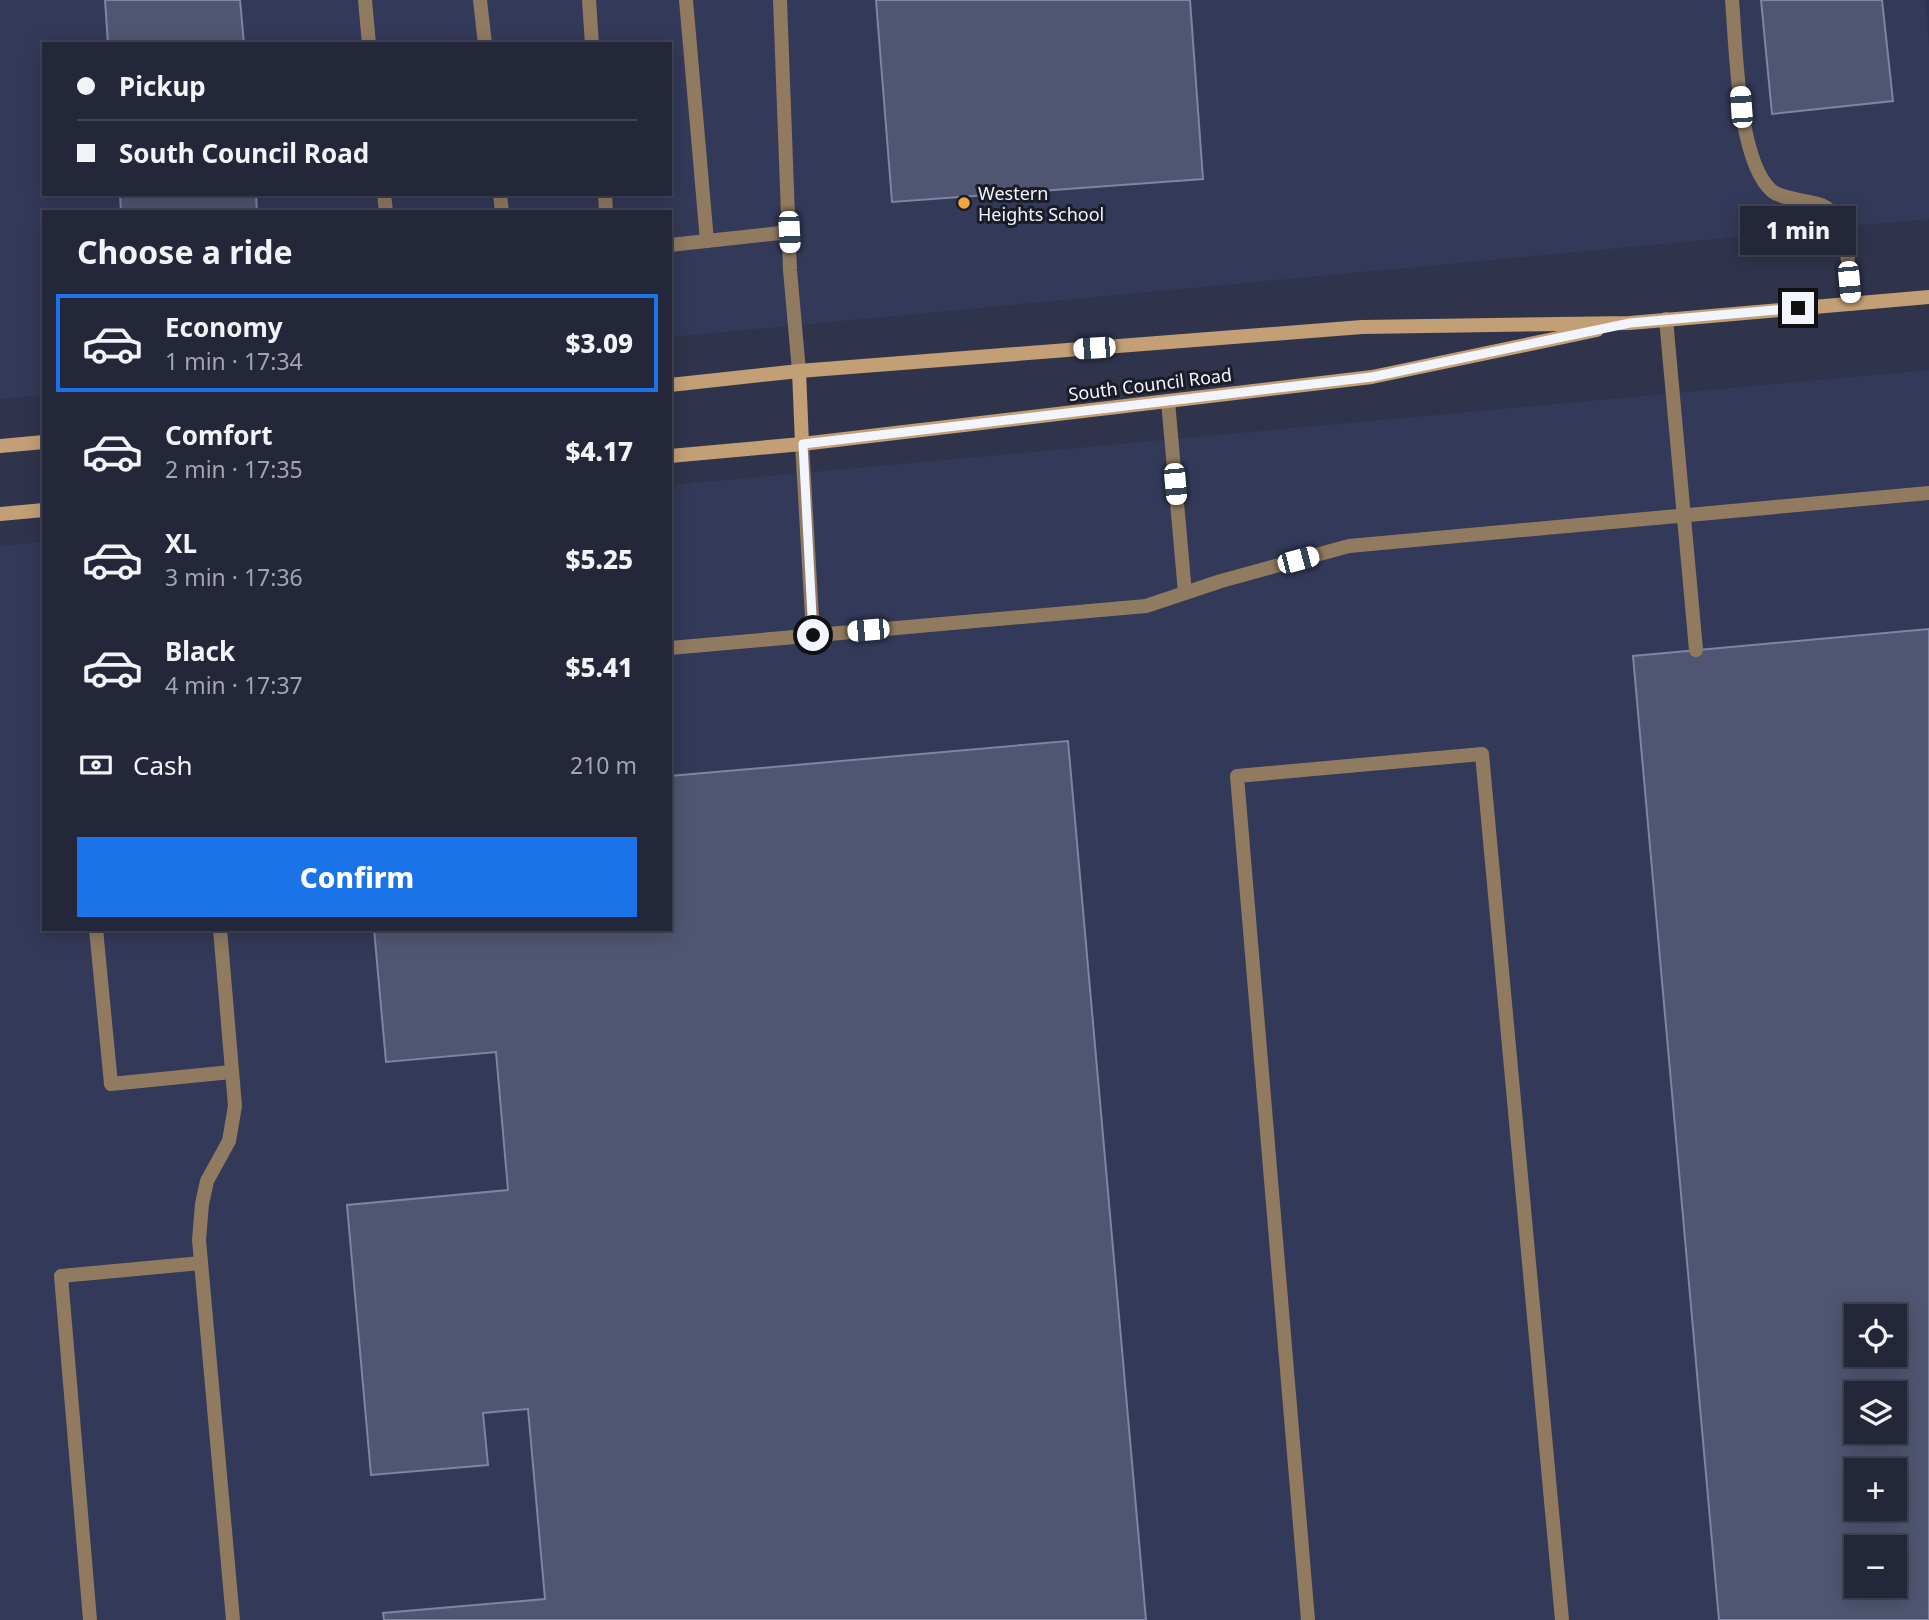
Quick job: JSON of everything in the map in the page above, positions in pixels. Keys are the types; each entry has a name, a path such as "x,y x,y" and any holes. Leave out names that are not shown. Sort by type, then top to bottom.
{"main road":[{"name":"South Council Road","path":"672,385 799,371 1362,327 1630,323 1929,297"},
{"name":"South Council Road","path":"672,456 803,444 1372,377 1630,323"},
{"path":"799,371 803,444"},
{"path":"0,446 42,442"},
{"path":"0,514 42,510"}],"lane":[{"path":"365,0 369,42"},
{"path":"480,0 485,42"},
{"path":"589,0 592,42"},
{"path":"686,0 707,241"},
{"path":"780,0 789,232 799,371"},
{"path":"1732,0 1741,107 1751,150 1761,175 1773,192 1823,205 1833,212 1845,237 1851,304"},
{"path":"672,245 789,232"},
{"path":"1666,320 1696,650"},
{"path":"1168,401 1185,593"},
{"path":"803,444 813,635"},
{"path":"672,648 1146,606 1349,546 1929,493"},
{"path":"1308,1620 1237,776 1482,754 1562,1620"},
{"path":"96,931 111,1084 231,1072"},
{"path":"220,931 235,1106 229,1141 207,1181 199,1240 233,1620"},
{"path":"90,1620 61,1276 201,1263"}],"shaded area":[{"name":"Western Heights School","path":"0,0 1925,0 1929,44 1929,219 672,337 672,210 42,210 42,395 0,399"},
{"path":"1929,370 1929,1620 0,1620 0,546 42,542 42,931 672,931 672,485"}],"building":[{"path":"105,0 240,0 244,42 108,42"},
{"path":"876,0 1190,0 1203,179 892,202"},
{"path":"1761,0 1882,0 1893,101 1772,114"},
{"path":"120,196 256,196 257,210 121,210"},
{"path":"1929,629 1929,1620 1719,1620 1633,656"},
{"path":"1068,741 1146,1620 384,1620 383,1613 545,1599 528,1409 483,1413 488,1465 371,1475 347,1205 508,1190 496,1052 386,1062 374,931 672,931 672,776"}],"place":[{"name":"Western Heights School","path":"964,203"}],"route":[{"path":"813,635 803,444 1372,377 1630,323 1798,308"}]}
